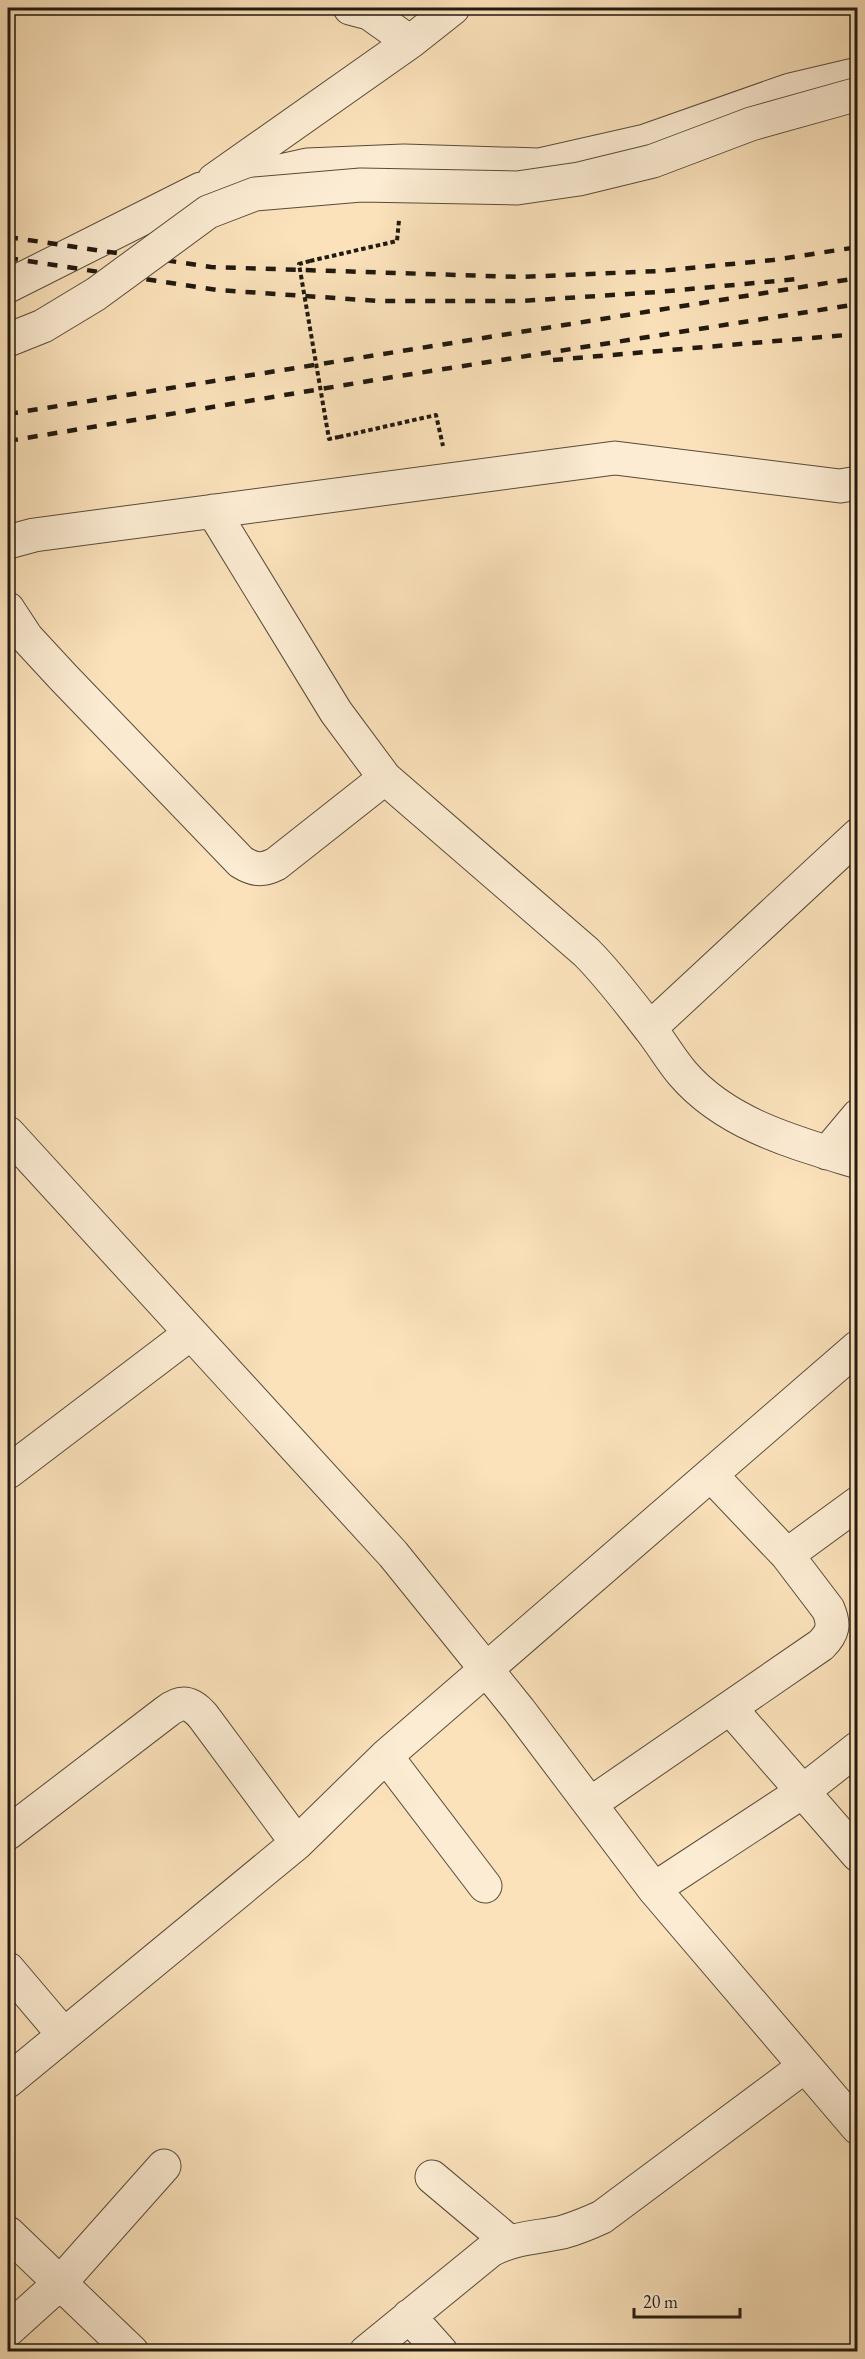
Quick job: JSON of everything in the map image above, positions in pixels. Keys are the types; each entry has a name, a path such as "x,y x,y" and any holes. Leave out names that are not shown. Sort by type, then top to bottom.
{"street":[{"path":"350,8 369,13 410,42"},
{"path":"8,286 201,189 410,42 453,8"},
{"path":"201,189 307,165 404,161 539,165 645,141 790,90 858,74"},
{"path":"8,340 43,326 96,294 207,212 255,194 361,185 517,188 579,179 653,160 751,124 858,94"},
{"path":"8,542 34,535 615,458 852,492"},
{"path":"213,512 336,712 385,778 586,952 610,976 684,1074 710,1100 744,1120 790,1140 858,1162"},
{"path":"8,609 27,638 64,678 241,862 249,867 257,870 276,864 385,778"},
{"path":"650,1028 858,835"},
{"path":"827,1153 858,1116"},
{"path":"8,1133 393,1554 487,1668 654,1888 858,2128"},
{"path":"8,1472 191,1333"},
{"path":"8,2082 297,1843 386,1756 858,1347"},
{"path":"590,1804 821,1645 830,1636 832,1619 828,1609 787,1555 711,1474"},
{"path":"787,1555 858,1503"},
{"path":"8,1833 166,1712 181,1703 189,1704 203,1716 297,1843"},
{"path":"730,1708 858,1855"},
{"path":"654,1888 802,1792 858,1748"},
{"path":"386,1756 485,1886"},
{"path":"8,1969 64,2035"},
{"path":"366,2352 491,2250 508,2241 585,2226 602,2217 805,2066"},
{"path":"8,2330 60,2283 164,2166"},
{"path":"432,2177 508,2241"},
{"path":"8,2233 132,2352"},
{"path":"409,2316 441,2352"}],"path":[{"path":"369,247 300,264 329,439 436,415 449,480"}],"railway":[{"path":"8,237 211,267 520,277 659,271 773,260 858,247"},
{"path":"8,258 217,290 379,301 521,301 658,292 798,279"},
{"path":"8,414 858,278"},
{"path":"8,441 393,377 858,304"},
{"path":"553,360 858,334"}]}
